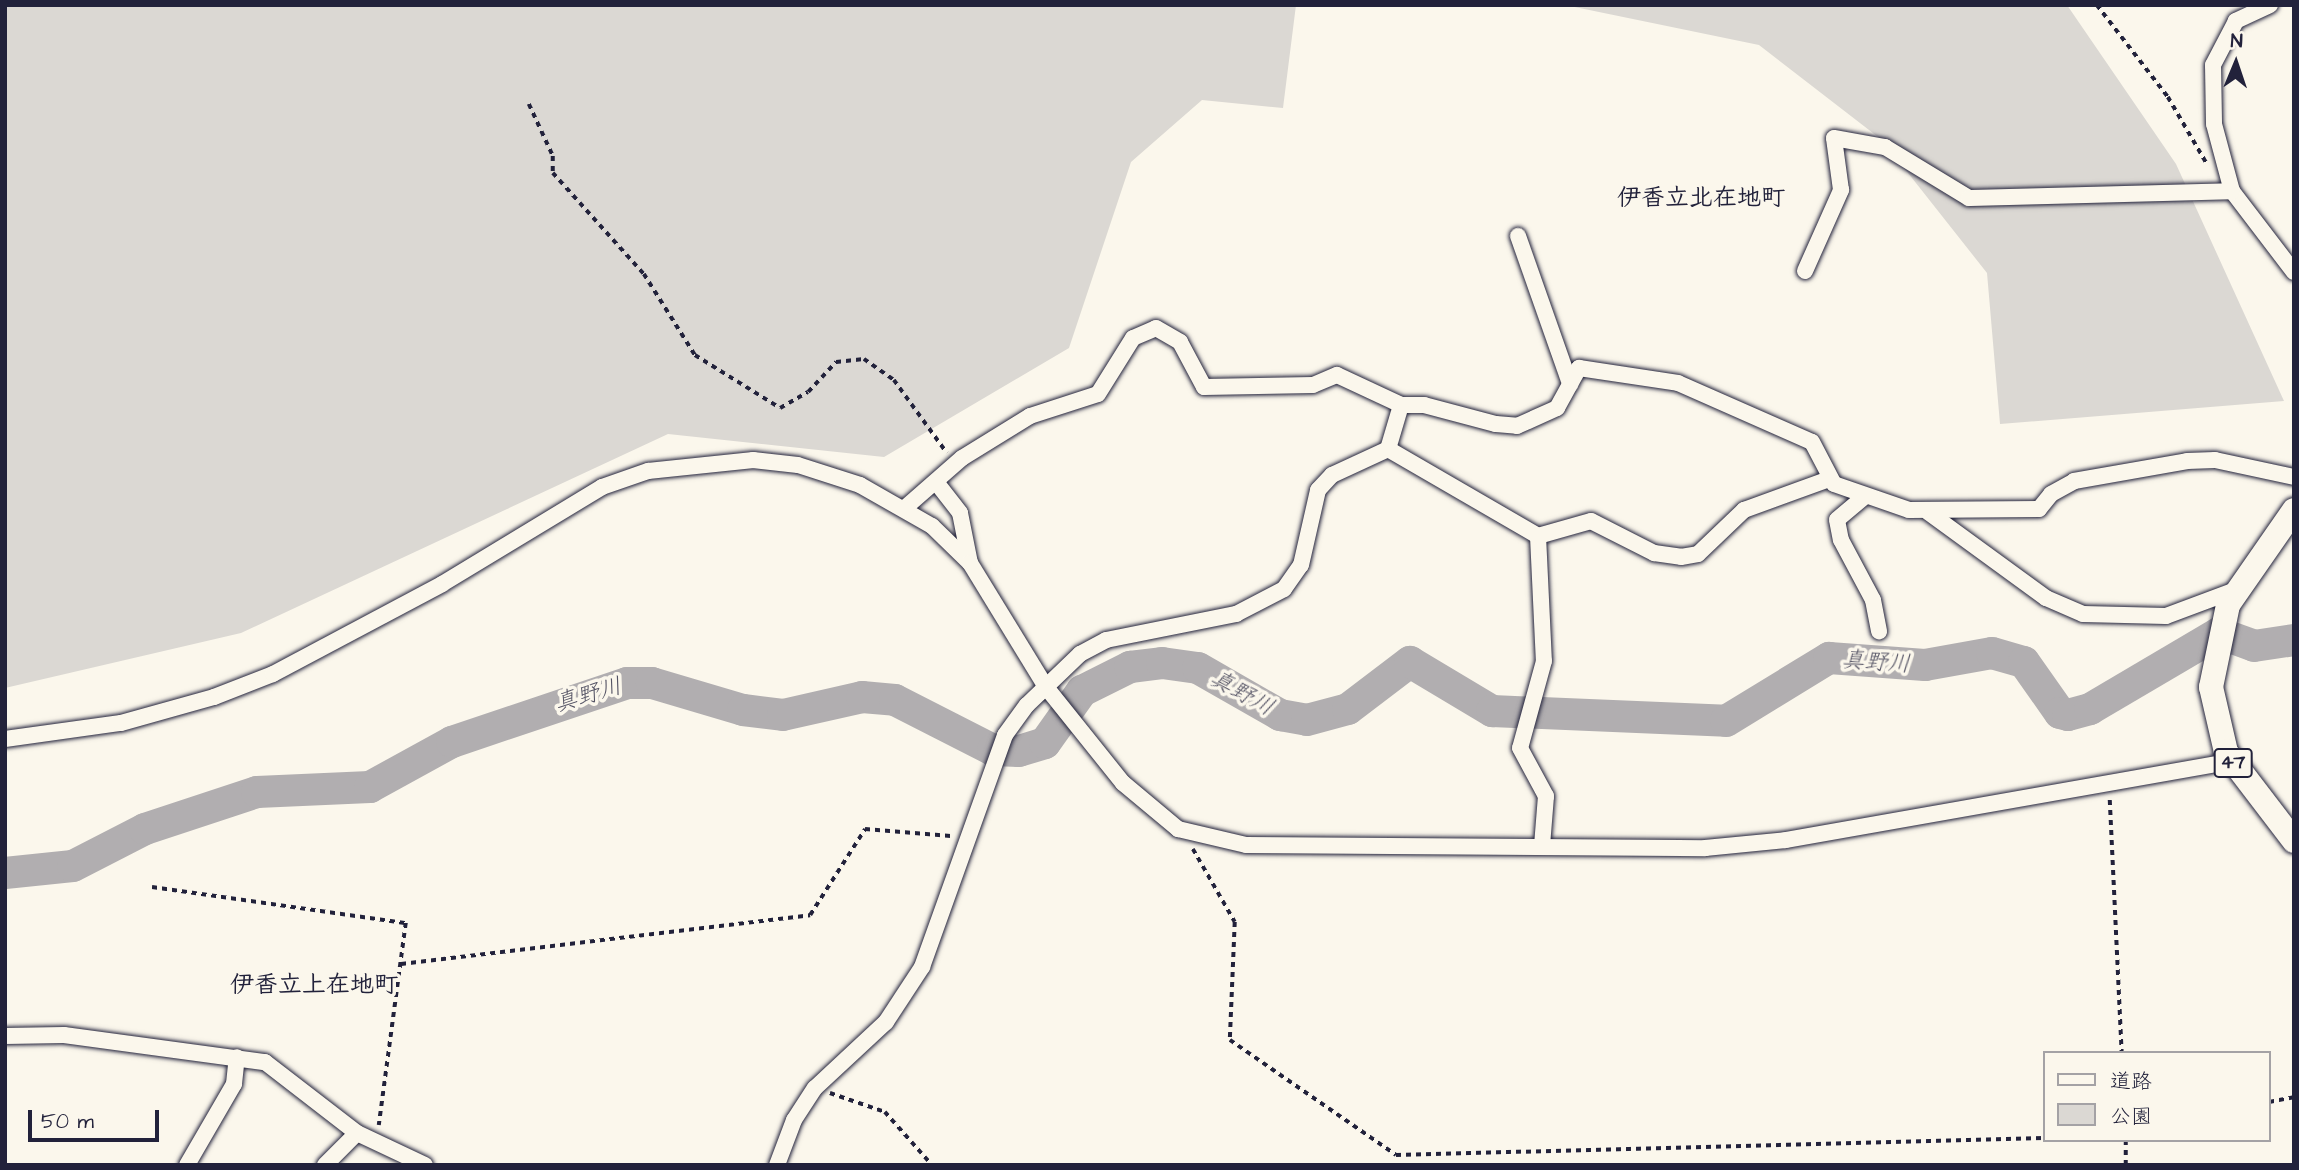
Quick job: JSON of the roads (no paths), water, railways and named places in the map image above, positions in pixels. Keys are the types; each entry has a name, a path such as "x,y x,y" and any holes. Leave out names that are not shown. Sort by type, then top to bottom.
{"main road":[{"name":"47","path":"2294,510 2232,597 2211,668 2214,718 2232,761 2294,841"}],"street":[{"path":"2270,5 2236,21 2213,65 2214,124 2232,191 2294,272"},
{"path":"1805,271 1842,190 1834,138 1885,147 1969,198 2232,191"},
{"path":"1518,236 1570,384"},
{"path":"906,508 956,465 1030,416 1098,394 1133,338 1156,328 1180,342 1204,387 1313,385 1337,375 1401,405 1517,426 1557,408 1579,368 1678,383 1714,396 1812,442 1829,479 1864,497 1928,512 2039,509 2051,494 2074,481 2186,461 2215,460 2294,477"},
{"path":"777,1165 794,1120 815,1088 904,999 1005,735 1046,687 1080,654 1105,640 1236,614 1284,589 1301,565 1322,484 1388,449 1401,405"},
{"path":"1388,449 1538,536 1591,521 1654,553 1694,556 1744,510 1829,479"},
{"path":"5,739 121,723 273,674 602,488 648,471 707,461 798,465 906,508 970,563 1046,687 1123,783 1178,829 1246,845 1704,848 1786,840 2109,780 2232,761"},
{"path":"936,482 960,513 970,563"},
{"path":"1864,497 1838,520 1841,540 1873,600 1879,631"},
{"path":"1928,512 2046,598 2082,614 2166,616 2232,597"},
{"path":"1538,536 1544,661 1520,748 1546,796 1542,846"},
{"path":"5,1036 64,1035 237,1056 265,1062 357,1133 425,1165"},
{"path":"187,1165 234,1084 237,1056"},
{"path":"325,1165 357,1133"}],"waterway":[{"name":"真野川","path":"5,873 73,866 145,829 257,792 370,787 452,742 627,683 652,683 743,710 783,715 862,697 895,700 993,750 1019,751 1045,743 1082,691 1130,667 1162,663 1198,668 1280,715 1307,720 1348,709 1410,662 1492,711 1726,721 1829,658 1925,665 1992,653 2024,662 2060,713 2068,715 2090,709 2219,633 2254,646 2294,640"}],"district":[{"name":"伊香立北在地町","path":"1701,199"},
{"name":"伊香立上在地町","path":"314,986"}]}
